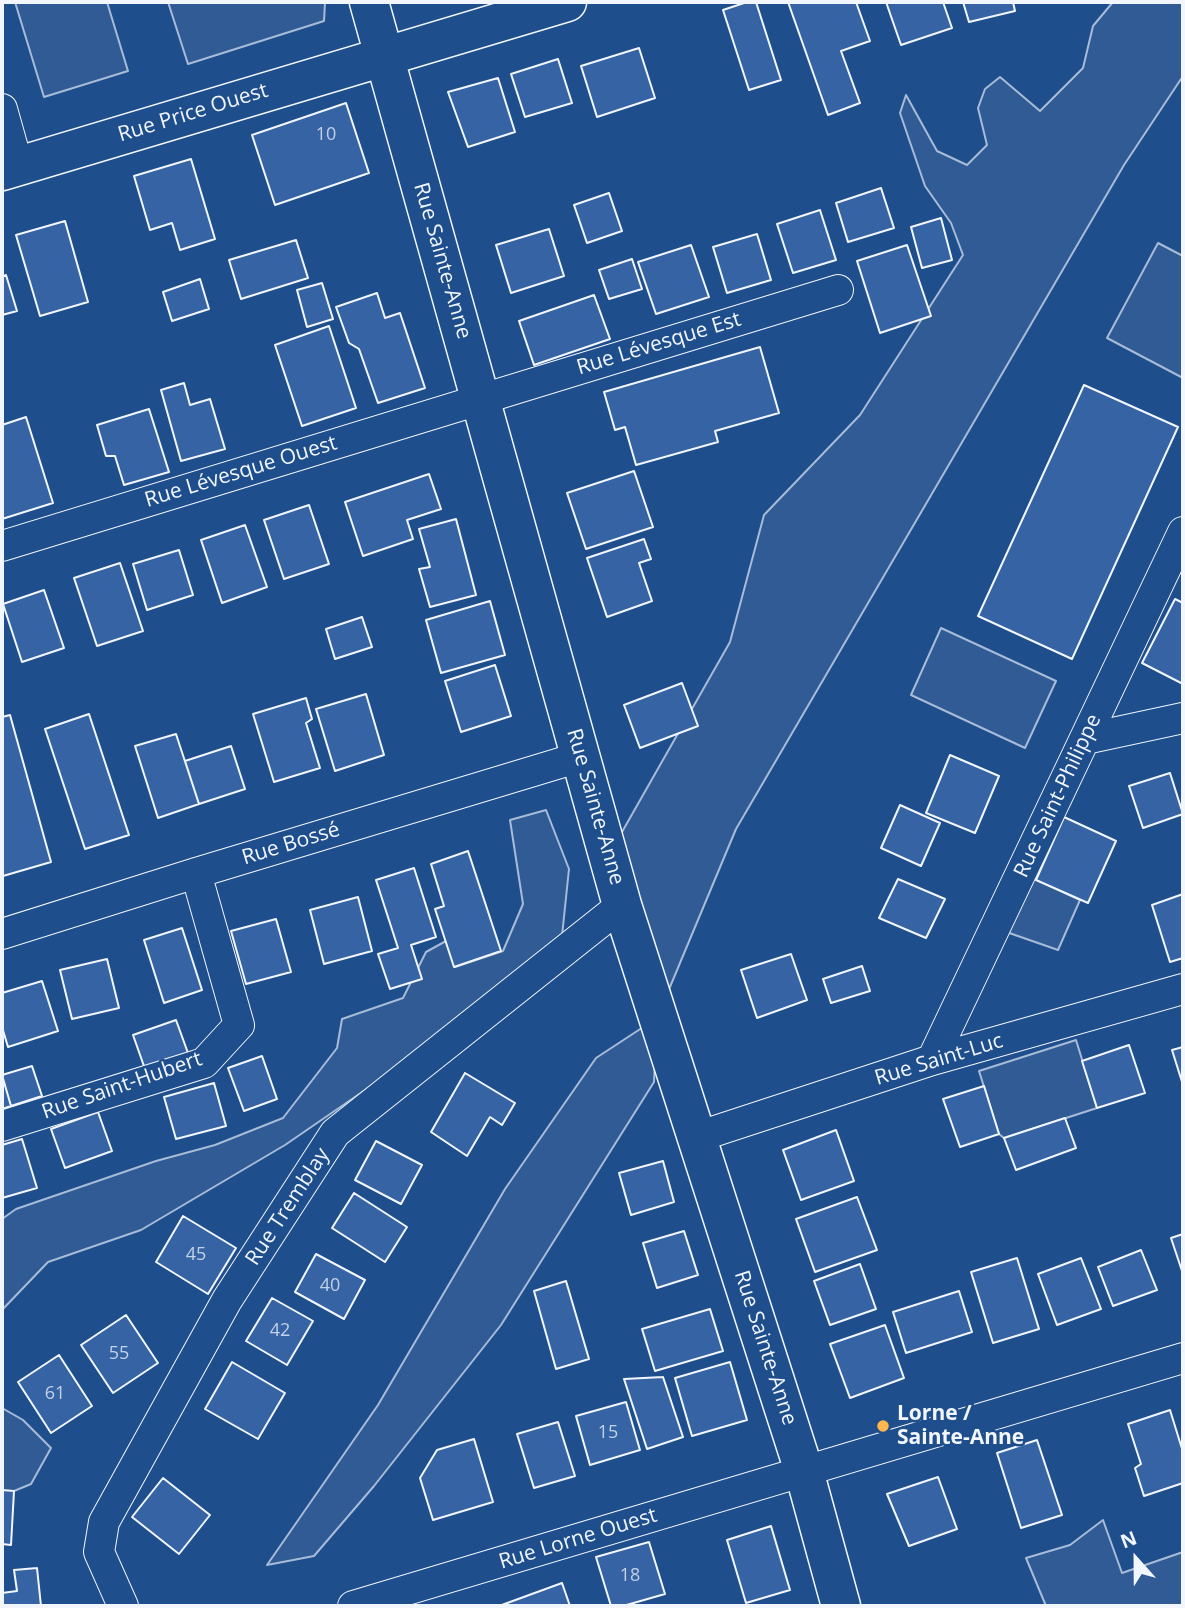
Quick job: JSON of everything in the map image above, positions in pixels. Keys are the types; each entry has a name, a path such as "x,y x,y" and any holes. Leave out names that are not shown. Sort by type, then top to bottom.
{"street":[{"name":"Rue Sainte-Anne","path":"369,2 622,905 804,1471 841,1606"},
{"name":"Rue Price Ouest","path":"10,168 567,2"},
{"path":"2,109 10,168"},
{"name":"Rue Lévesque Est","path":"480,398 838,290"},
{"name":"Rue Lévesque Ouest","path":"2,546 480,398"},
{"name":"Rue Saint-Philippe","path":"932,1060 1183,532"},
{"path":"1086,740 1183,718"},
{"name":"Rue Bossé","path":"2,934 580,757"},
{"name":"Rue Saint-Hubert","path":"2,1126 204,1063 239,1026 196,873"},
{"name":"Rue Tremblay","path":"122,1606 99,1552 104,1522 227,1300 335,1133 622,905"},
{"name":"Rue Saint-Luc","path":"697,1137 932,1060 1183,989"},
{"name":"Rue Lorne Ouest","path":"353,1606 1183,1357"}],"shaded area":[{"path":"15,2 107,2 128,71 44,97"},
{"path":"168,2 325,2 324,21 188,64"},
{"path":"1113,2 1183,2 1183,76 1124,165 736,829 657,1018 618,839 730,642 764,515 860,415 963,255 951,223 925,186 900,113 906,95 937,151 967,165 987,145 978,108 985,89 1000,77 1040,111 1083,68 1093,26"},
{"path":"1158,243 1183,256 1183,378 1107,338"},
{"path":"941,628 1056,681 1025,748 911,695"},
{"path":"546,810 569,869 562,936 451,1031 285,1145 141,1230 48,1262 2,1310 2,1219 16,1209 156,1161 215,1145 283,1118 337,1048 342,1019 403,998 426,952 446,941 455,967 503,951 523,904 510,820"},
{"path":"1022,873 1080,900 1058,950 995,928"},
{"path":"657,1018 654,1082 501,1325 374,1486 314,1556 267,1565 378,1405 505,1189 596,1058"},
{"path":"1076,1040 1097,1108 1004,1138 999,1134 979,1071"},
{"path":"2,1408 23,1420 51,1448 31,1484 2,1496"},
{"path":"1103,1520 1122,1573 1183,1552 1183,1606 1046,1606 1026,1558 1070,1545"}],"building":[{"path":"747,2 756,2 781,80 749,90 723,10"},
{"path":"788,2 856,2 870,41 841,51 860,103 828,115"},
{"path":"886,2 943,2 952,28 901,45"},
{"path":"963,2 1013,2 1015,11 969,22"},
{"path":"639,48 655,98 597,117 581,66"},
{"path":"558,59 572,103 525,117 511,74"},
{"path":"498,78 515,132 468,147 448,92"},
{"path":"346,103 369,173 275,205 252,135"},
{"path":"191,159 215,239 180,250 172,223 150,230 134,176"},
{"path":"881,188 894,228 848,242 836,203"},
{"path":"609,193 622,231 587,243 574,205"},
{"path":"820,210 836,260 793,273 777,224"},
{"path":"941,218 952,260 922,268 911,227"},
{"path":"65,221 88,302 40,316 16,235"},
{"path":"549,229 564,276 511,293 496,245"},
{"path":"757,234 771,280 727,293 713,247"},
{"path":"296,240 308,278 241,299 229,260"},
{"path":"691,245 709,297 656,314 638,262"},
{"path":"907,245 931,316 880,333 857,261"},
{"path":"632,259 642,289 609,299 599,270"},
{"path":"6,275 17,311 2,315 2,277"},
{"path":"200,279 209,309 172,321 163,292"},
{"path":"322,283 333,319 307,327 297,290"},
{"path":"377,293 385,318 400,313 425,388 378,403 359,349 349,343 336,307"},
{"path":"594,295 610,339 534,365 519,321"},
{"path":"329,326 356,408 302,426 275,345"},
{"path":"760,347 779,413 715,431 718,442 636,465 625,427 615,430 604,392"},
{"path":"184,383 190,405 210,399 225,449 181,461 161,390"},
{"path":"1084,385 1178,427 1072,659 978,616"},
{"path":"149,409 169,472 124,485 115,456 106,456 97,425"},
{"path":"26,417 53,503 2,519 2,425"},
{"path":"634,471 653,527 586,549 567,493"},
{"path":"429,474 441,509 407,520 413,539 363,556 345,502"},
{"path":"309,505 329,564 284,579 264,520"},
{"path":"456,519 476,595 430,607 419,569 430,567 419,529"},
{"path":"245,525 267,587 222,603 201,540"},
{"path":"644,539 651,559 639,563 652,601 607,617 587,558"},
{"path":"179,550 193,595 147,610 133,564"},
{"path":"120,563 143,631 97,646 74,578"},
{"path":"44,590 64,648 22,662 3,604"},
{"path":"1175,599 1183,603 1183,684 1142,663"},
{"path":"490,601 505,655 441,673 426,620"},
{"path":"362,617 372,647 335,659 326,629"},
{"path":"495,665 511,716 461,732 445,681"},
{"path":"682,683 698,726 640,748 624,705"},
{"path":"366,694 384,755 335,771 316,709"},
{"path":"306,698 312,719 306,723 320,768 274,782 253,714"},
{"path":"89,714 129,835 85,849 45,729"},
{"path":"10,715 51,862 3,876 2,717"},
{"path":"176,734 199,804 158,818 135,746"},
{"path":"231,746 245,789 199,804 185,761"},
{"path":"950,755 999,776 975,833 926,813"},
{"path":"1170,773 1183,814 1143,828 1129,786"},
{"path":"900,805 940,823 921,866 881,848"},
{"path":"1064,817 1116,841 1088,903 1036,880"},
{"path":"468,851 501,951 454,967 435,909 444,906 431,864"},
{"path":"414,868 436,937 411,945 422,979 390,989 378,954 398,948 376,880"},
{"path":"898,879 945,899 926,938 879,918"},
{"path":"1183,894 1183,958 1170,962 1152,905"},
{"path":"358,897 372,951 324,964 310,910"},
{"path":"276,919 291,972 246,984 231,931"},
{"path":"182,928 202,990 164,1003 144,940"},
{"path":"791,954 807,1000 757,1018 741,970"},
{"path":"107,959 119,1008 72,1019 60,970"},
{"path":"862,966 870,991 831,1003 823,979"},
{"path":"42,981 58,1031 8,1047 2,1027 2,993"},
{"path":"176,1020 188,1053 145,1069 133,1035"},
{"path":"1129,1045 1145,1093 1097,1108 1082,1061"},
{"path":"1183,1047 1183,1085 1172,1050"},
{"path":"262,1056 277,1099 244,1111 228,1068"},
{"path":"32,1066 42,1096 11,1106 2,1075"},
{"path":"465,1073 515,1103 502,1125 490,1117 467,1156 431,1132"},
{"path":"2,1075 11,1106 2,1109"},
{"path":"214,1083 226,1126 176,1139 164,1097"},
{"path":"984,1086 999,1134 960,1147 943,1099"},
{"path":"98,1112 112,1151 65,1168 51,1129"},
{"path":"1065,1118 1076,1148 1016,1170 1004,1138"},
{"path":"836,1130 854,1181 801,1200 783,1150"},
{"path":"22,1139 37,1188 2,1198 2,1145"},
{"path":"376,1141 422,1165 401,1204 355,1180"},
{"path":"663,1161 674,1202 631,1215 619,1173"},
{"path":"354,1193 407,1227 385,1262 332,1228"},
{"path":"857,1197 877,1250 815,1272 796,1219"},
{"path":"183,1216 236,1248 208,1294 156,1262"},
{"path":"684,1231 698,1275 657,1288 643,1243"},
{"path":"1183,1234 1183,1274 1171,1238"},
{"path":"1141,1250 1157,1290 1113,1306 1098,1267"},
{"path":"316,1254 365,1280 344,1319 295,1292"},
{"path":"1017,1258 1039,1329 993,1343 971,1272"},
{"path":"1081,1258 1101,1309 1057,1325 1038,1274"},
{"path":"860,1264 876,1309 830,1325 814,1281"},
{"path":"566,1281 589,1359 556,1369 534,1291"},
{"path":"959,1291 972,1332 906,1353 893,1312"},
{"path":"272,1298 313,1321 287,1365 246,1341"},
{"path":"710,1309 723,1351 655,1371 642,1329"},
{"path":"126,1315 158,1363 113,1393 81,1345"},
{"path":"885,1325 904,1378 850,1398 830,1344"},
{"path":"59,1355 92,1406 51,1433 18,1382"},
{"path":"232,1362 285,1393 258,1439 205,1409"},
{"path":"730,1362 747,1420 692,1436 675,1378"},
{"path":"663,1377 683,1437 647,1449 624,1379"},
{"path":"626,1402 640,1450 590,1465 576,1416"},
{"path":"1170,1410 1183,1452 1183,1483 1144,1496 1135,1468 1141,1464 1128,1424"},
{"path":"558,1422 575,1476 534,1488 517,1434"},
{"path":"474,1439 493,1502 433,1520 420,1478 437,1450"},
{"path":"1037,1440 1062,1515 1021,1528 997,1453"},
{"path":"938,1477 957,1529 909,1546 887,1494"},
{"path":"163,1478 210,1515 179,1554 132,1517"},
{"path":"2,1490 14,1491 11,1545 2,1544"},
{"path":"771,1526 790,1590 746,1603 727,1540"},
{"path":"649,1542 665,1594 623,1606 611,1606 596,1557"},
{"path":"37,1568 41,1606 2,1606 2,1593 17,1591 14,1570"},
{"path":"562,1583 570,1606 499,1606"}],"place":[{"name":"Lorne / Sainte-Anne","path":"883,1426"}]}
